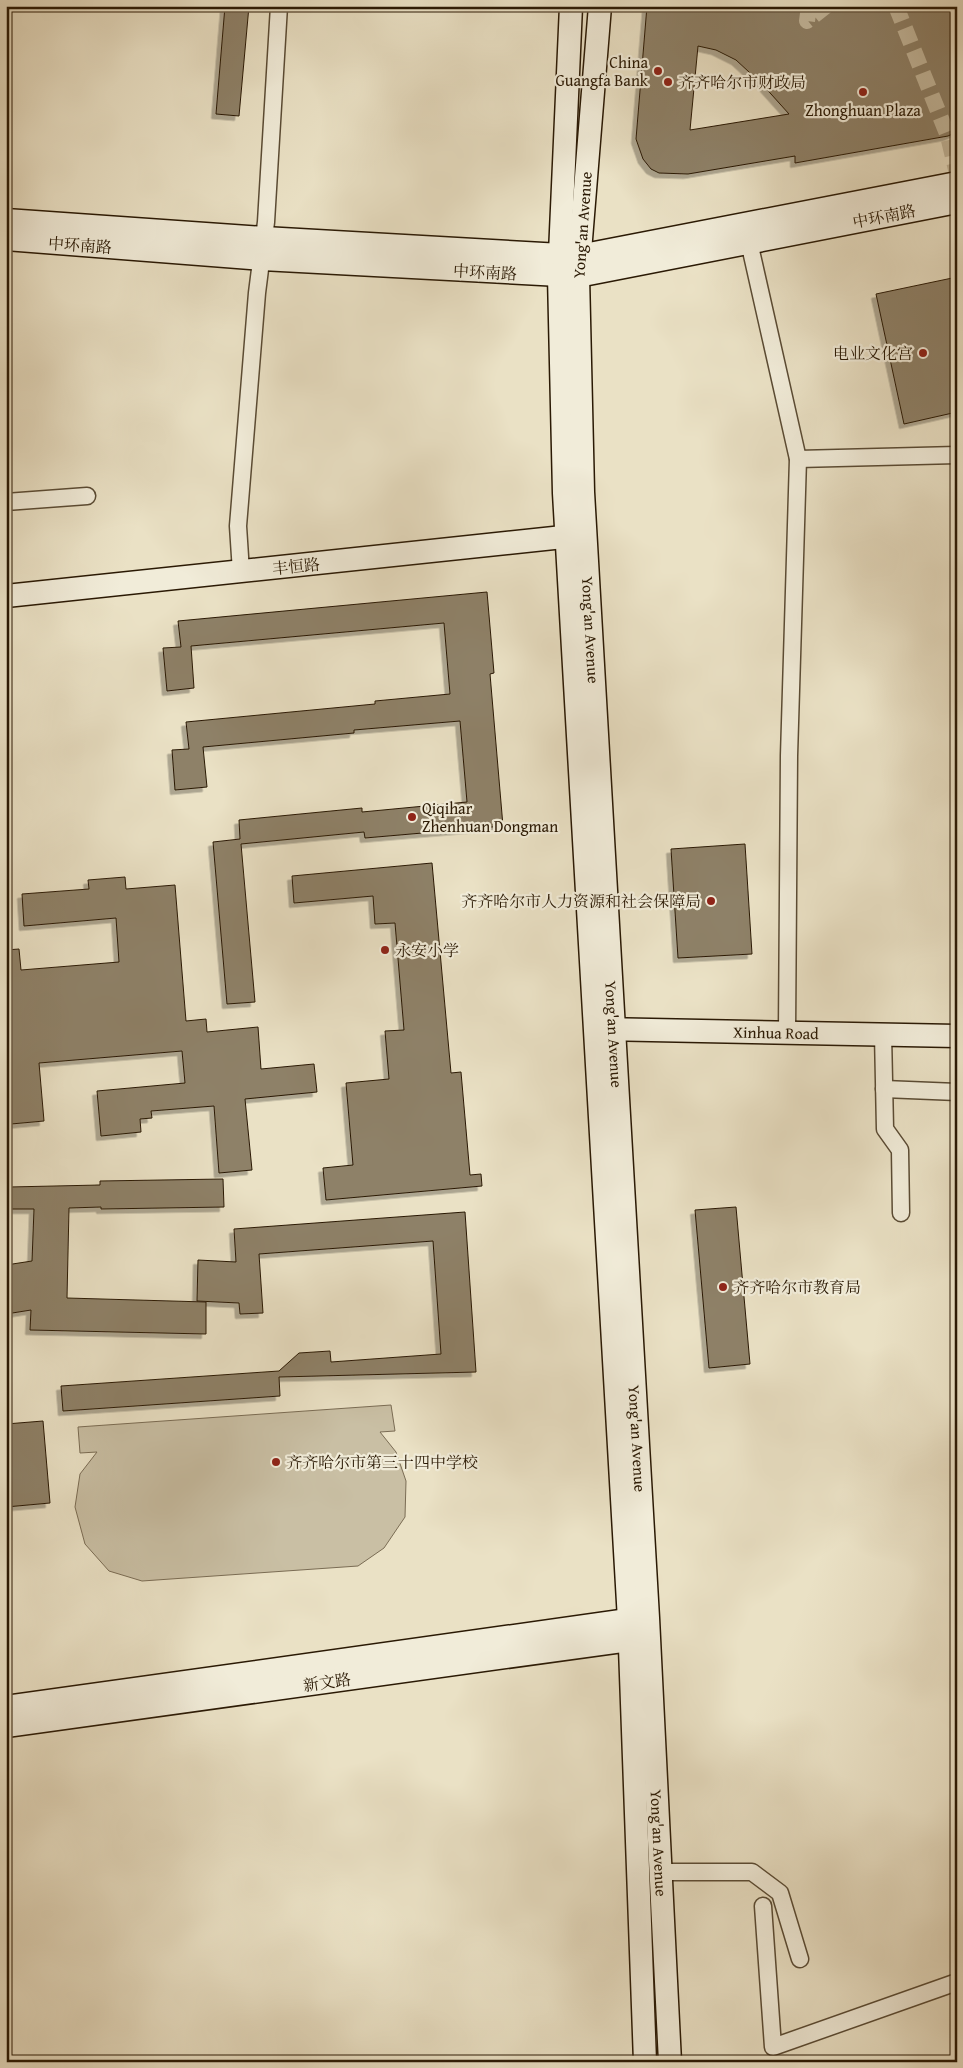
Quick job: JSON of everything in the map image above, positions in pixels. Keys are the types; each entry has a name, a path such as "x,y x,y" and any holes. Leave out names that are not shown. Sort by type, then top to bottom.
{"main road":[{"name":"Yong'an Avenue","path":"571,6 569,266 576,536 639,1629 660,1872 670,2062"},
{"name":"Yong'an Avenue","path":"569,266 600,6"},
{"name":"中环南路","path":"747,234 957,183"},
{"name":"中环南路","path":"6,239 263,249 569,266 747,234 957,202"},
{"name":"中环南路","path":"6,220 263,249"},
{"name":"丰恒路","path":"6,596 576,536"},
{"name":"Xinhua Road","path":"605,1029 957,1036"},
{"name":"Yong'an Avenue","path":"639,1629 645,2062"},
{"name":"新文路","path":"6,1706 639,1629"},
{"name":"新文路","path":"6,1726 639,1629"}],"street":[{"path":"241,572 238,526 263,249 279,6"},
{"path":"747,234 798,459 789,756 787,1032"},
{"path":"798,459 957,455"},
{"path":"6,502 86,496"},
{"path":"883,1034 885,1128 900,1150 901,1213"},
{"path":"884,1089 957,1092"},
{"path":"660,1872 752,1872 780,1893 800,1959"},
{"path":"763,1906 773,2047 957,1982"}],"shaded area":[{"path":"391,1405 395,1431 380,1432 396,1452 406,1481 405,1517 384,1548 358,1566 142,1581 109,1571 85,1544 75,1507 80,1474 97,1452 80,1453 78,1427"}],"building":[{"path":"225,6 249,6 239,116 216,114"},
{"name":"Zhonghuan Plaza","path":"647,6 957,6 957,132 948,136 795,163 795,156 688,174 659,173 651,169 643,159 636,139","holes":["698,46 716,50 736,60 762,84 789,114 690,130"]},
{"name":"电业文化宫","path":"957,277 957,412 904,424 876,294"},
{"path":"487,592 494,673 490,674 503,826 365,838 364,832 241,844 255,1002 227,1004 213,842 240,839 239,820 362,808 362,812 467,802 460,721 354,730 354,733 203,747 207,787 175,790 172,750 189,749 186,722 375,704 375,701 450,694 444,623 191,646 194,688 167,691 163,648 181,647 178,621"},
{"name":"齐齐哈尔市人力资源和社会保障局","path":"745,844 752,954 678,958 671,849"},
{"path":"432,863 451,1073 461,1072 470,1175 481,1174 482,1186 326,1200 323,1168 353,1165 346,1083 389,1079 385,1031 404,1030 395,923 375,924 373,896 294,903 292,876"},
{"path":"125,877 126,889 175,885 186,1021 206,1019 207,1032 258,1027 261,1069 314,1064 317,1092 245,1099 252,1170 219,1173 214,1106 151,1111 152,1118 140,1119 141,1132 101,1136 97,1091 185,1083 182,1051 39,1063 44,1121 11,1124 9,1104 6,1104 6,950 19,949 21,970 119,962 116,918 24,926 22,894 89,889 88,880"},
{"path":"223,1179 224,1207 69,1208 67,1298 206,1302 206,1334 30,1330 31,1310 6,1314 6,1265 32,1261 34,1209 10,1209 9,1187 100,1185 100,1181"},
{"name":"齐齐哈尔市教育局","path":"736,1207 750,1364 709,1368 695,1210"},
{"path":"465,1212 476,1372 279,1377 280,1396 63,1411 61,1386 279,1371 299,1353 330,1351 331,1362 441,1354 433,1241 259,1254 263,1313 240,1314 239,1303 197,1301 198,1260 236,1262 234,1229"},
{"path":"43,1421 50,1503 6,1507 6,1424"}],"tunnel":[{"path":"809,6 807,21 826,6"},
{"path":"896,6 948,136 957,174"}],"place":[{"name":"China Guangfa Bank","path":"658,71"},
{"name":"齐齐哈尔市财政局","path":"668,82"},
{"name":"Zhonghuan Plaza","path":"863,92"},
{"name":"电业文化宫","path":"923,353"},
{"name":"Qiqihar Zhenhuan Dongman","path":"412,817"},
{"name":"齐齐哈尔市人力资源和社会保障局","path":"711,901"},
{"name":"永安小学","path":"385,950"},
{"name":"齐齐哈尔市教育局","path":"723,1287"},
{"name":"齐齐哈尔市第三十四中学校","path":"276,1462"}]}
